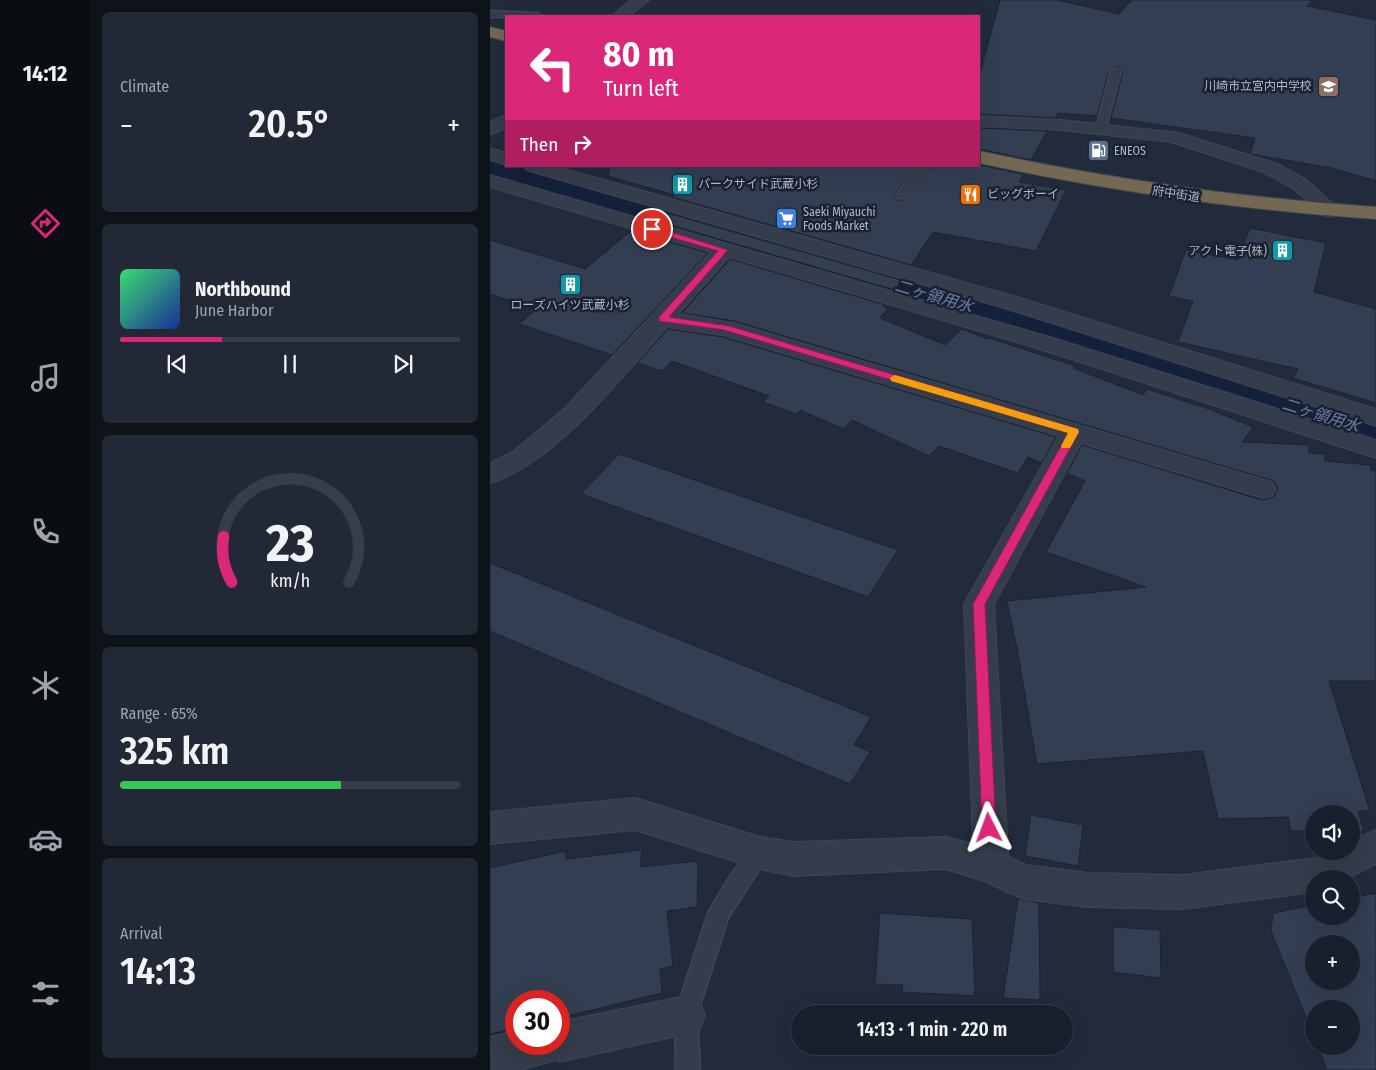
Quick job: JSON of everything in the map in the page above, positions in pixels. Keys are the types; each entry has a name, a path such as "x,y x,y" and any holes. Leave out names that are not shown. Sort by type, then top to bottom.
{"highway":[{"path":"490,32 505,36"},
{"name":"府中街道","path":"980,157 1151,190 1205,198 1376,214"}],"street":[{"path":"621,15 641,0"},
{"path":"490,130 505,121"},
{"path":"980,121 1101,128 1173,137 1270,168 1300,184 1330,211"},
{"path":"490,154 505,159"},
{"path":"537,167 1012,303 1376,418"},
{"path":"490,181 1044,343 1376,449"},
{"path":"490,474 523,457 575,413 724,250"},
{"path":"662,319 725,328 1263,488"},
{"path":"991,866 979,604 1074,432"},
{"path":"490,828 635,814 760,853 793,859 946,853 991,866 1023,882 1088,890 1183,892 1319,874 1376,846"},
{"path":"570,1040 686,1015"},
{"path":"490,1057 505,1054"}],"lane":[{"path":"490,14 514,15"},
{"path":"1101,128 1116,71"},
{"path":"902,196 922,167"},
{"path":"688,1070 686,1015 718,913 737,883 760,853"}],"building":[{"path":"1000,0 1057,0 1119,14 1132,0 1312,0 1307,6 1376,20 1376,181 1332,168 1250,154 1255,138 1111,118 1123,71 1117,66 1109,71 1097,116 1058,113 1055,118 980,114 980,72"},
{"path":"980,128 1047,131 1031,160 980,149"},
{"path":"980,165 1023,174 1019,182 1066,190 1036,251 933,232 911,265 672,197 675,195 608,176 610,167 914,167 894,196 898,200 906,200 929,167 980,167"},
{"path":"657,210 901,280 895,290 646,218"},
{"path":"1250,228 1326,243 1314,292 1376,309 1376,403 1293,378 1298,369 1178,342 1193,301 1169,296 1186,250 1238,260"},
{"name":"ローズハイツ武蔵小杉","path":"631,231 708,253 612,355 519,324 537,309 490,294 490,240 585,269"},
{"path":"730,259 885,305 884,307 888,308 880,318 945,345 962,329 1075,366 1073,368 1143,395 1147,389 1209,409 1253,427 1242,442 1308,445 1309,453 1324,454 1325,461 1370,465 1371,470 1376,471 1376,681 1329,681 1370,811 1360,811 1360,805 1305,805 1305,831 1291,831 1288,817 1218,819 1203,751 1037,764 1007,601 1146,587 1046,552 1085,481 1067,473 1082,445 1262,500 1274,497 1278,490 1274,481 734,321 682,313"},
{"path":"668,329 723,337 1056,437 1042,463 1028,457 1018,473 939,446 929,456 852,420 844,429 800,410 796,414 763,402 769,396 672,361 662,371 637,363"},
{"path":"619,454 898,550 868,597 581,494"},
{"path":"490,563 871,717 854,745 870,752 850,784 490,631"},
{"path":"1031,815 1083,825 1078,866 1025,856"},
{"path":"1360,818 1364,831 1360,831"},
{"path":"642,850 640,867 698,861 697,907 667,911 673,966 660,969 662,993 570,1015 570,990 505,990 505,1031 490,1034 490,868 565,851 566,859"},
{"path":"1376,893 1376,1070 1327,1070 1321,1055 1360,1055 1360,1000 1305,1000 1305,1015 1271,931 1273,913 1305,907 1305,925 1360,925 1360,896"},
{"path":"1018,899 1039,903 1040,1000 1003,998"},
{"path":"880,913 972,919 975,996 902,992 903,985 875,984"},
{"path":"1113,927 1160,930 1161,978 1113,972"}],"waterway":[{"name":"二ヶ領用水","path":"490,167 1040,327 1376,432"}],"slow traffic":[{"path":"895,378 1074,432 1066,446"}],"place":[{"name":"川崎市立宮内中学校","path":"1328,86"},
{"name":"ENEOS","path":"1098,151"},
{"name":"パークサイド武蔵小杉","path":"682,184"},
{"name":"ビッグボーイ","path":"971,194"},
{"name":"Saeki Miyauchi Foods Market","path":"787,219"},
{"name":"アクト電子(株)","path":"1283,251"},
{"name":"ローズハイツ武蔵小杉","path":"570,284"}],"route":[{"path":"652,229 724,250 662,319 725,328 1074,432 979,604 989,828"}]}
